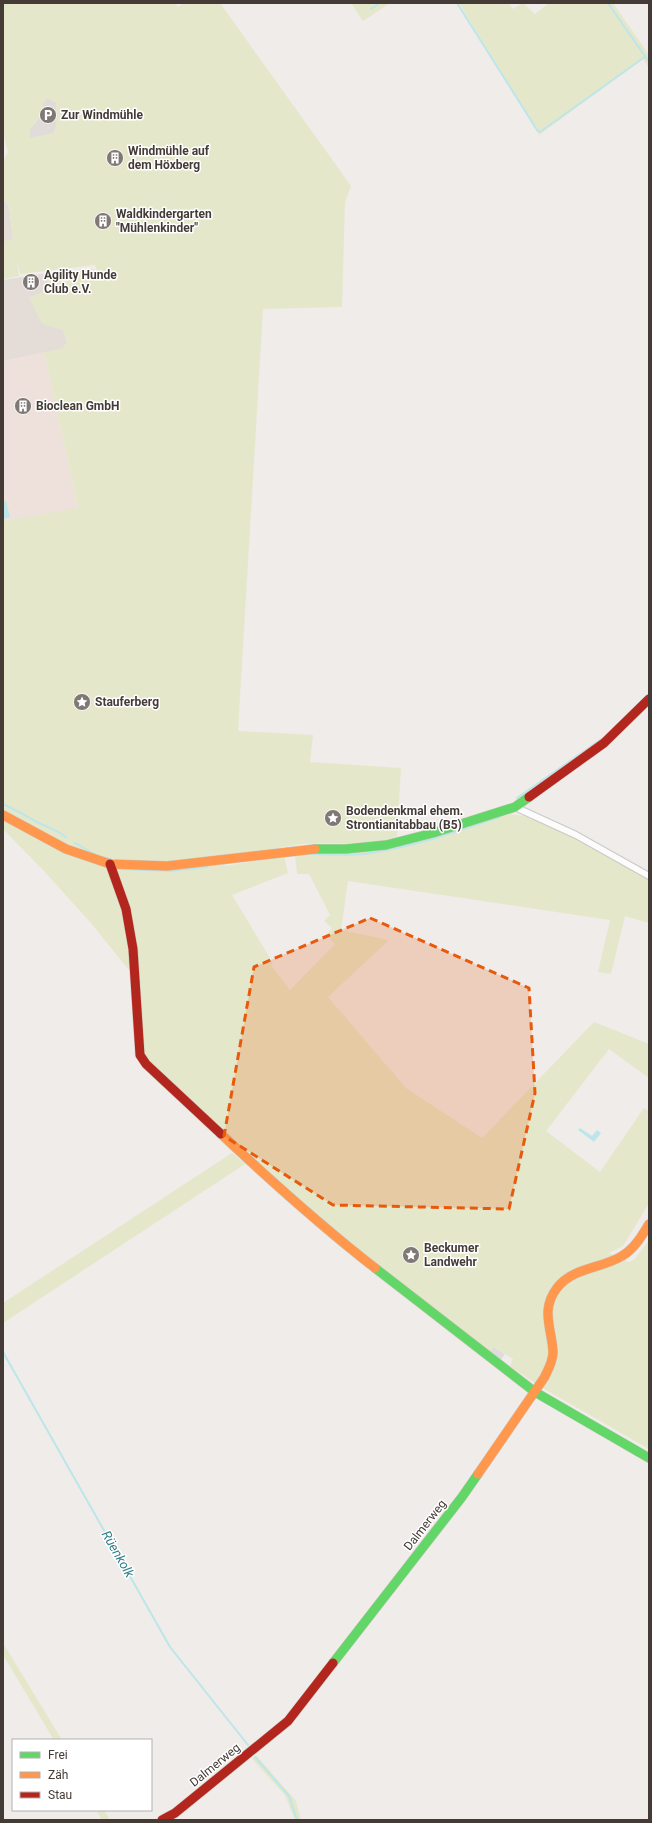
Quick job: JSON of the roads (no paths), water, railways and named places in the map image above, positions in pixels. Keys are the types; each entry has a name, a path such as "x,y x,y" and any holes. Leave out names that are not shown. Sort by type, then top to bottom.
{"street":[{"path":"3,815 66,849 110,864 167,866 220,861 310,849 346,849 386,845 433,833 515,807 604,743 649,699"},
{"path":"515,807 576,835 649,876"},
{"path":"110,864 126,909 133,949 139,1049 140,1055 146,1064 281,1190 334,1236 536,1392 649,1458"},
{"name":"Dalmerweg","path":"162,1820 175,1812 288,1721 462,1497 536,1392 552,1362 553,1353 547,1327 546,1312 550,1299 557,1289 574,1273 617,1259 626,1253 637,1242 649,1224"}],"water":[{"path":"3,501 6,501 10,517 3,519"},
{"path":"580,1128 592,1136 597,1130 601,1133 594,1142 578,1130"}],"waterway":[{"path":"371,9 380,3"},
{"path":"457,3 537,130 540,132 646,56"},
{"path":"608,3 649,62"},
{"path":"517,798 603,738"},
{"path":"3,804 66,837"},
{"path":"306,854 350,855 398,848 433,839 500,817"},
{"path":"75,843 96,855"},
{"path":"102,857 111,859"},
{"path":"118,869 170,871 207,867"},
{"name":"Rüenkolk","path":"3,1352 170,1647 248,1745"},
{"name":"Rüenkolk","path":"255,1757 289,1796 297,1820"}],"place":[{"name":"Zur Windmühle","path":"48,115"},
{"name":"Windmühle auf dem Höxberg","path":"115,158"},
{"name":"Waldkindergarten \"Mühlenkinder\"","path":"103,221"},
{"name":"Agility Hunde Club e.V.","path":"31,282"},
{"name":"Bioclean GmbH","path":"23,406"},
{"name":"Stauferberg","path":"82,702"},
{"name":"Bodendenkmal ehem. Strontianitabbau (B5)","path":"333,818"},
{"name":"Beckumer Landwehr","path":"411,1255"}]}
